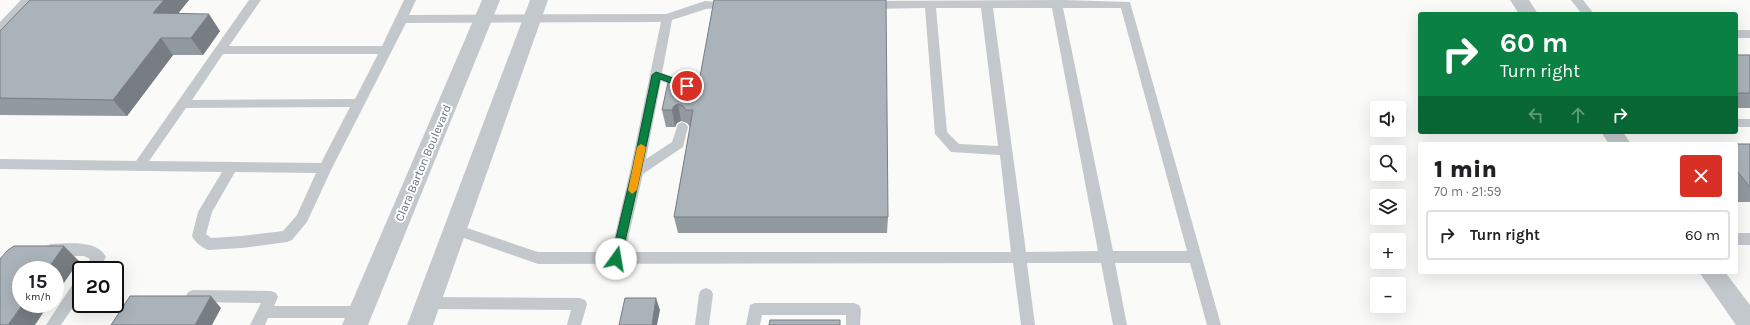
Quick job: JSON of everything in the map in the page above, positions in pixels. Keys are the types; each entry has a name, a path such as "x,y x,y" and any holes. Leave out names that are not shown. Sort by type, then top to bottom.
{"street":[{"path":"1519,0 1528,12"},
{"name":"Clara Barton Boulevard","path":"358,318 487,10"},
{"path":"420,325 535,10"},
{"path":"1713,274 1749,321"}],"lane":[{"path":"0,29 27,0"},
{"path":"139,166 255,0"},
{"path":"231,167 205,212 199,236 208,244 242,242 287,236 302,218 324,168 402,19 410,0"},
{"path":"1577,0 1586,12"},
{"path":"987,2 1028,325"},
{"path":"861,5 987,2 1125,2 1214,325"},
{"path":"1056,2 1120,325"},
{"path":"930,4 941,134 956,149 1006,151"},
{"path":"402,19 487,10 535,10 667,18 705,5 744,5"},
{"path":"616,259 637,171 667,18"},
{"path":"1738,34 1750,34"},
{"path":"220,50 386,50"},
{"path":"656,75 687,86 687,99"},
{"path":"182,104 358,103"},
{"path":"1738,123 1750,123"},
{"path":"637,171 678,144 682,127"},
{"path":"0,164 324,168"},
{"path":"455,229 538,258 1195,257"},
{"path":"1738,239 1750,239"},
{"path":"35,252 41,250 86,250 99,256 96,261"},
{"path":"702,325 706,294"},
{"path":"53,325 72,296"},
{"path":"178,296 271,297 260,319 358,318"},
{"path":"428,303 580,304 574,325"},
{"path":"753,325 755,309 854,309 853,325"}],"building":[{"path":"30,0 164,0 153,13 209,14 191,38 161,38 113,100 0,98 0,31"},
{"path":"714,0 886,0 888,217 674,217 693,110 686,110 683,106 678,104 674,106 672,110 662,110 668,82 676,82 678,86 684,88 689,86 691,82 699,82"},
{"path":"1738,55 1750,55 1750,93 1738,93"},
{"path":"1738,144 1750,144 1750,187 1738,172"},
{"path":"14,246 64,246 53,261 12,261 12,313 17,313 8,325 0,325 0,259"},
{"path":"130,296 211,296 195,325 111,325 119,313 124,313 124,305"},
{"path":"625,298 656,298 652,325 619,325"},
{"path":"770,320 840,320 840,325 769,325"}],"slow traffic":[{"path":"632,190 641,147"}],"route":[{"path":"616,259 637,171 656,75 687,86"}]}
